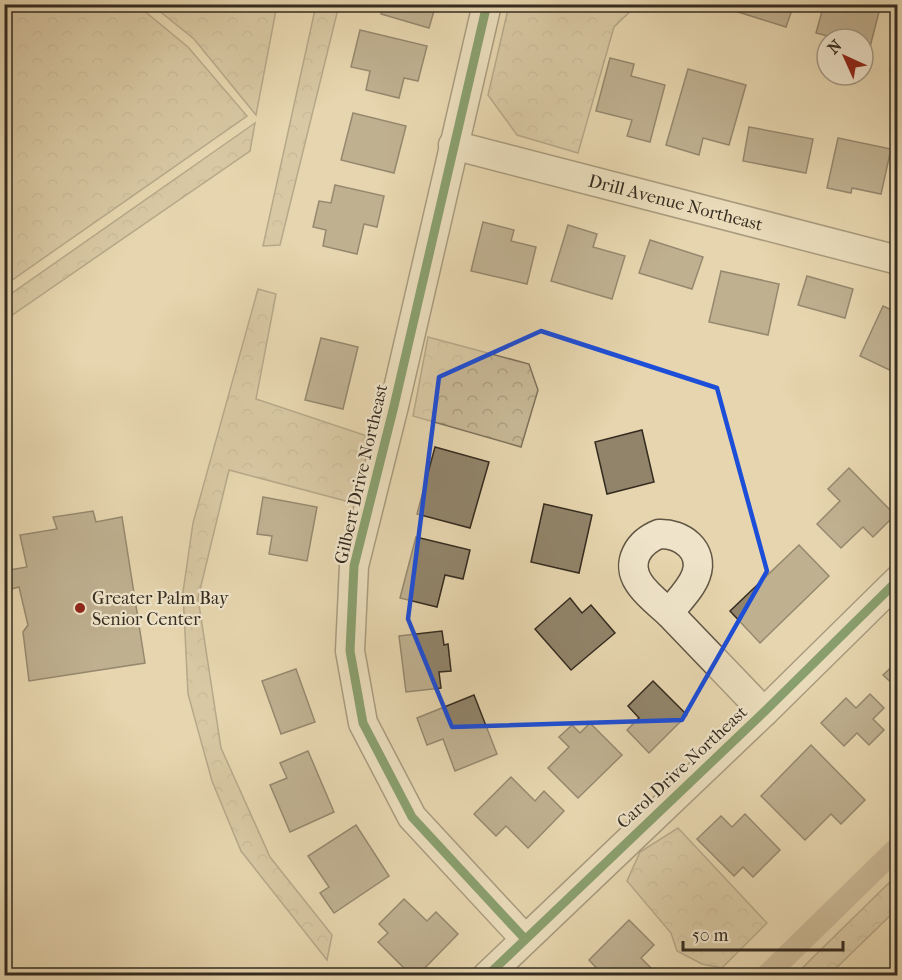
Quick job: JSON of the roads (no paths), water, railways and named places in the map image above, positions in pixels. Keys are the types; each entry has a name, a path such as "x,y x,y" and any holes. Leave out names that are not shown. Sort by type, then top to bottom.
{"street":[{"name":"Gilbert Drive Northeast","path":"488,4 453,145 394,406 354,566 350,651 363,723 412,817 525,939"},
{"name":"Drill Avenue Northeast","path":"453,145 897,260"},
{"name":"Carol Drive Northeast","path":"487,975 764,712 897,580"},
{"path":"669,613 764,712"}],"waterway":[{"path":"766,976 898,847"}],"place":[{"name":"Greater Palm Bay Senior Center","path":"80,608"}]}
